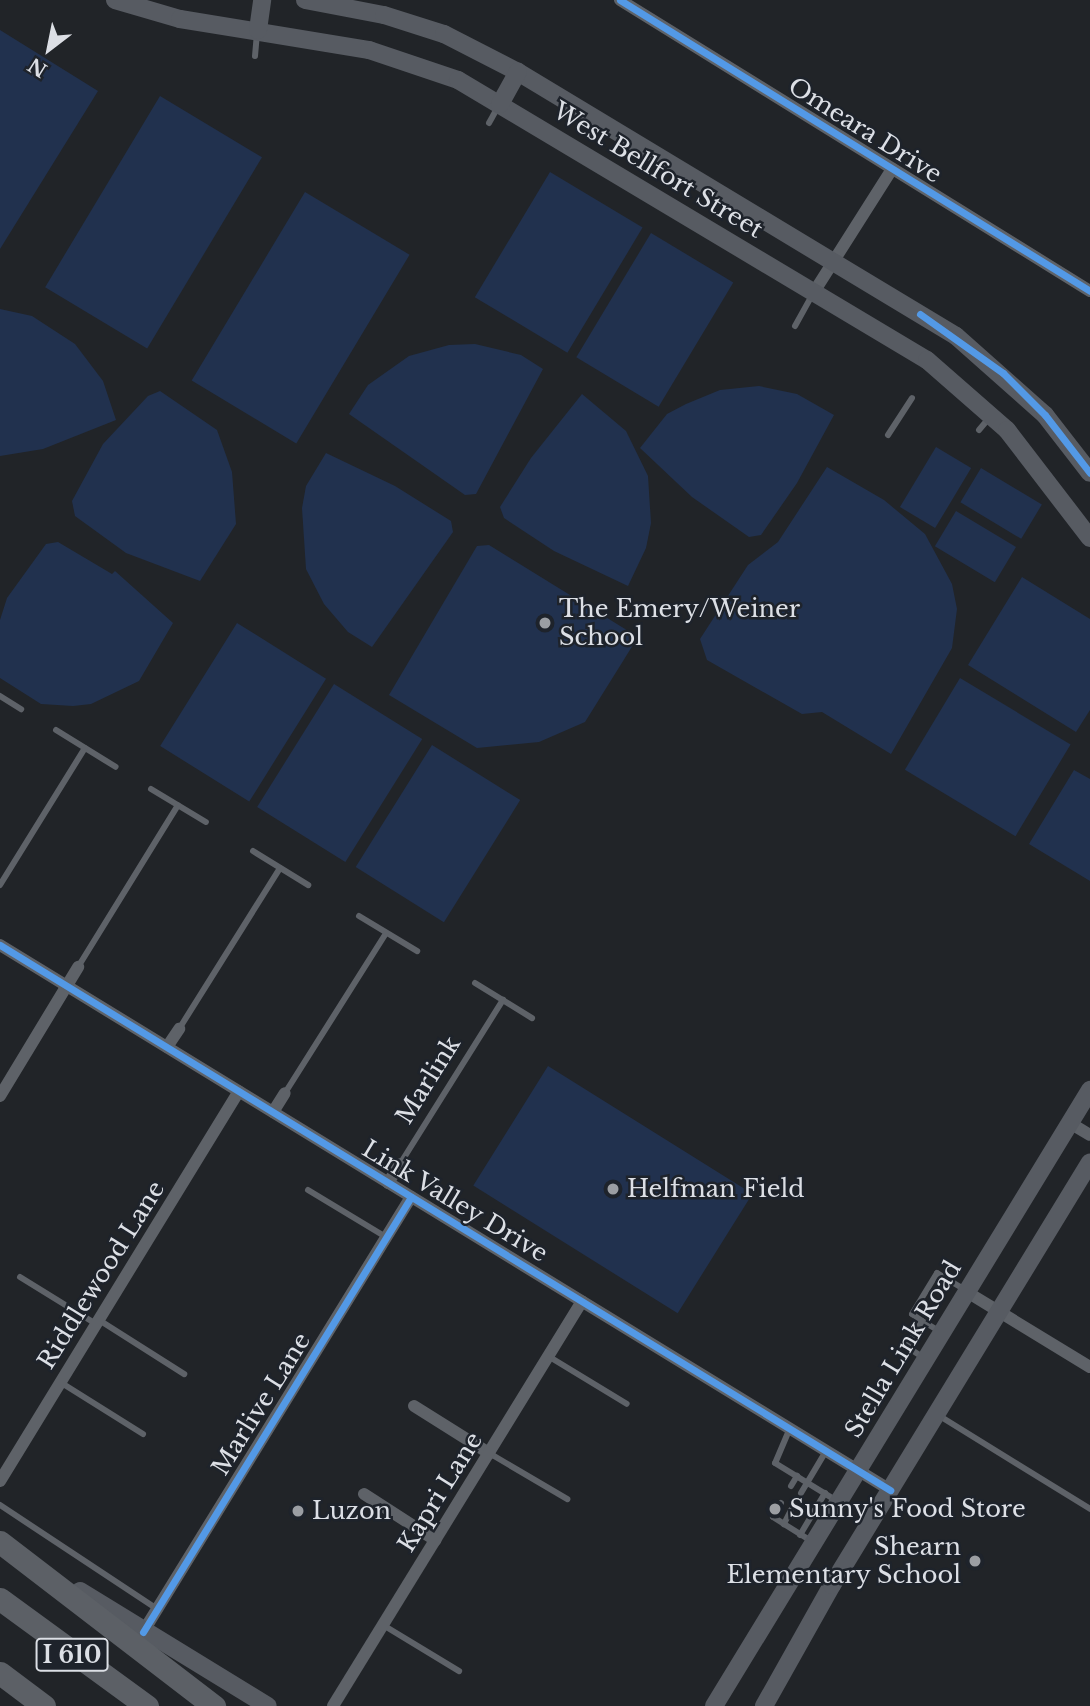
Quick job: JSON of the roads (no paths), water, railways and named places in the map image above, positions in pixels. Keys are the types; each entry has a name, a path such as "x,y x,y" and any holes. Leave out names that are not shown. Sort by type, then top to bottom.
{"highway":[{"path":"0,1540 214,1706"},
{"name":"I 610","path":"0,1599 147,1706"},
{"name":"I 610","path":"0,1672 40,1703"},
{"path":"0,1678 40,1703"}],"main road":[{"name":"West Bellfort Street","path":"115,0 180,19 319,39 413,63 500,104 928,360 992,415 1090,538"},
{"path":"258,30 262,0"},
{"name":"West Bellfort Street","path":"305,0 384,15 444,34 518,72 834,262 956,336 1003,373 1045,415 1090,473"},
{"path":"500,104 518,72"},
{"name":"Stella Link Road","path":"717,1703 807,1539 832,1498 858,1470 1090,1090"},
{"path":"764,1706 890,1490 1090,1163"},
{"path":"0,1540 143,1632 268,1706"}],"street":[{"name":"Omeara Drive","path":"620,0 1090,291"},
{"path":"814,292 892,169"},
{"name":"Link Valley Drive","path":"0,945 890,1490"},
{"path":"0,1096 78,967"},
{"path":"167,1047 179,1029"},
{"name":"Riddlewood Lane","path":"0,1481 239,1091"},
{"path":"273,1112 285,1093"},
{"path":"1070,1123 1090,1135"},
{"name":"Marlink","path":"388,1183 400,1164"},
{"name":"Marlive Lane","path":"143,1632 411,1196"},
{"path":"967,1292 1090,1367"},
{"name":"Kapri Lane","path":"333,1706 582,1301"},
{"path":"414,1406 489,1453"},
{"path":"364,1494 435,1539"}],"lane":[{"path":"255,56 258,30"},
{"path":"489,123 500,104"},
{"path":"795,326 814,292"},
{"path":"888,435 912,398"},
{"path":"979,430 992,415"},
{"path":"0,696 21,709"},
{"path":"56,730 116,767"},
{"path":"0,885 85,748"},
{"path":"151,789 206,822"},
{"path":"78,967 178,805"},
{"path":"253,851 308,885"},
{"path":"179,1029 280,868"},
{"path":"359,916 417,951"},
{"path":"285,1093 386,933"},
{"path":"475,983 532,1018"},
{"name":"Marlink","path":"400,1164 502,1000"},
{"path":"308,1190 386,1237"},
{"path":"942,1333 912,1314 937,1273 967,1292"},
{"path":"20,1277 184,1374"},
{"path":"922,1321 906,1347 926,1359"},
{"path":"548,1356 627,1404"},
{"path":"60,1382 143,1434"},
{"path":"937,1414 1090,1509"},
{"path":"790,1429 775,1463 832,1498"},
{"path":"801,1493 826,1451"},
{"path":"489,1453 567,1499"},
{"path":"791,1486 797,1476"},
{"path":"781,1503 773,1517 807,1539"},
{"path":"0,1505 157,1609"},
{"path":"783,1524 792,1510"},
{"path":"383,1625 459,1671"}],"place":[{"name":"The Emery/Weiner School","path":"545,623"},
{"name":"Helfman Field","path":"613,1189"},
{"name":"Sunny's Food Store","path":"775,1509"},
{"name":"Luzon","path":"298,1511"},
{"name":"Shearn Elementary School","path":"975,1561"}]}
